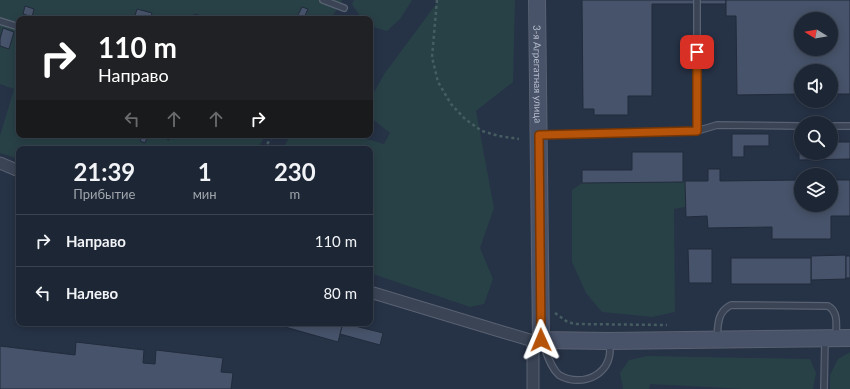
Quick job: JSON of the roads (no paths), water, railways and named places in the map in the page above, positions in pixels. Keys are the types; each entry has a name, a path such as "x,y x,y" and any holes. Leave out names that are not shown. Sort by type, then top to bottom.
{"street":[{"name":"3-я Агрегатная улица","path":"537,0 539,135 537,340"},
{"path":"0,163 16,170"},
{"path":"373,293 537,340 608,341 837,338"},
{"path":"533,389 537,340"}],"lane":[{"path":"323,0 344,8"},
{"path":"697,0 697,131"},
{"path":"0,21 16,26"},
{"path":"539,135 697,131 717,125 794,126"},
{"path":"838,126 850,126"},
{"path":"717,339 719,316 726,307 731,305 828,306 834,310 836,314 837,338 824,389"},
{"path":"537,340 553,369 569,382 579,383 589,382 598,377 605,369 610,360 611,350 608,341"}]}
